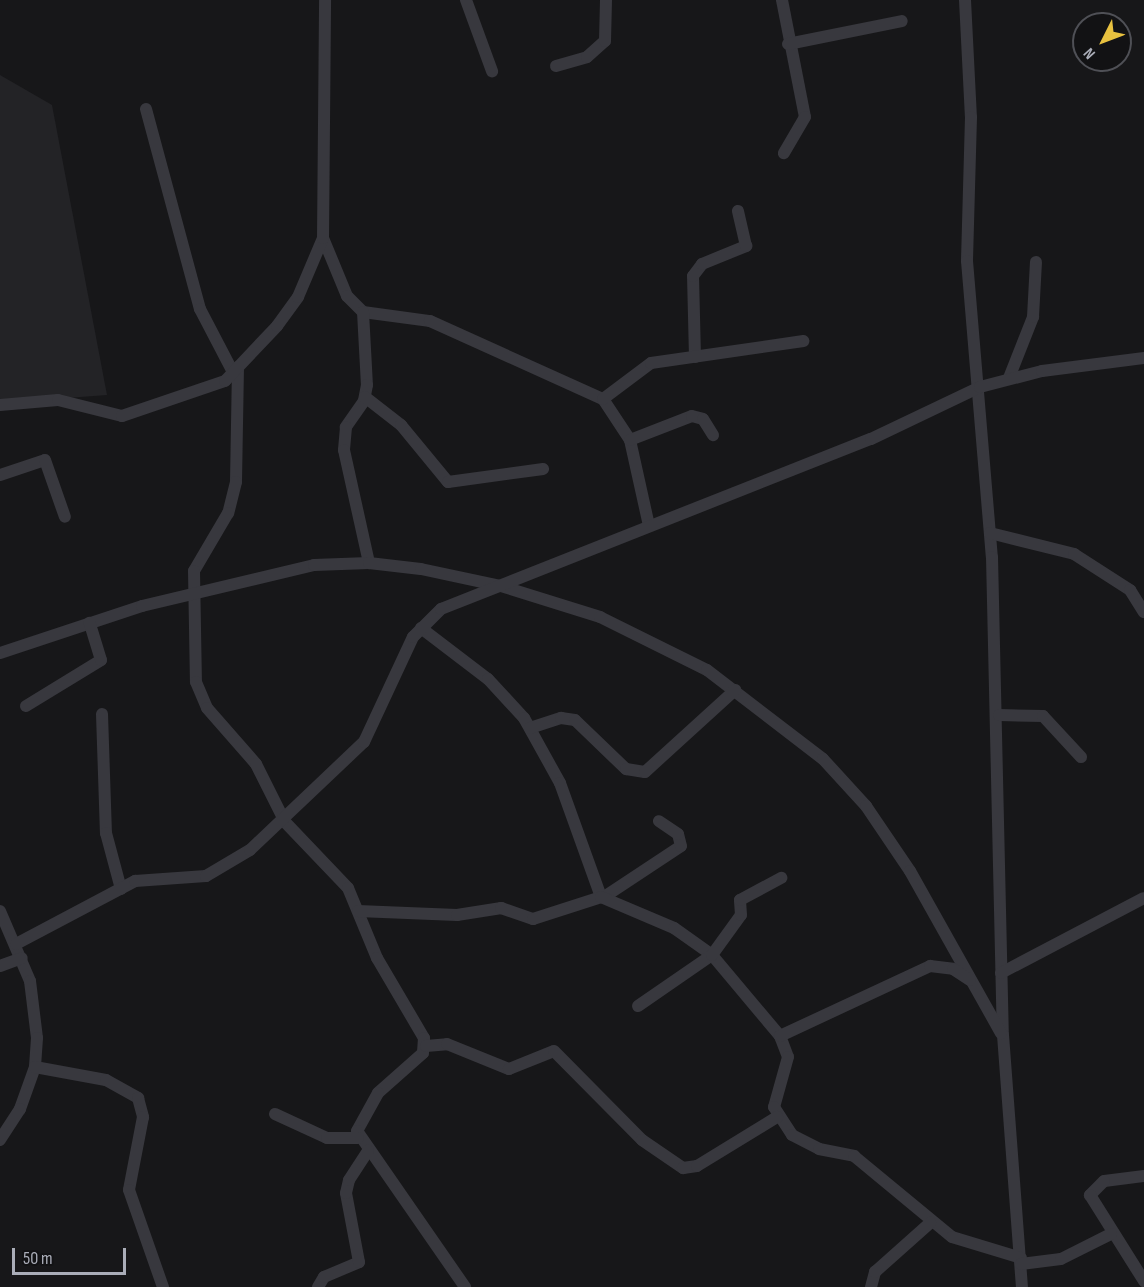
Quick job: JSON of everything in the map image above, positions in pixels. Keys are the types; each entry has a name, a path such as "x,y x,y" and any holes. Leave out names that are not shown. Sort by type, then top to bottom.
{"street":[{"path":"325,0 323,238 346,297 363,312 430,321 603,399 630,440 649,525"},
{"path":"466,0 492,71"},
{"path":"556,66 587,57 606,41 606,0"},
{"path":"782,0 788,44 805,117 784,153"},
{"path":"965,0 971,117 967,261 980,387 990,533 999,715 1002,1035 1022,1287"},
{"path":"788,44 902,21"},
{"path":"146,109 200,309 236,369 236,482 228,513 197,562 194,593 196,682 202,700 246,749 285,822 340,877 358,911 371,948 426,1046"},
{"path":"695,357 693,276 702,264 746,246 738,211"},
{"path":"0,405 58,400 100,415 122,416 206,390 236,369 298,297 323,238"},
{"path":"1009,378 1033,316 1036,262"},
{"path":"363,312 365,397 346,427 344,450 369,563"},
{"path":"603,399 651,363 803,341"},
{"path":"16,944 121,889 157,876 206,876 285,822 364,742 421,628 441,609 649,525 871,440 980,387 1009,378 1144,358"},
{"path":"365,397 401,425 448,482 543,469"},
{"path":"630,440 692,416 704,419 713,435"},
{"path":"0,475 45,460 65,517"},
{"path":"990,533 1074,554 1130,590 1144,612"},
{"path":"0,653 90,622 194,593 315,565 369,563 501,586 643,636 735,690 823,759 866,806 1002,1035"},
{"path":"1130,590 1144,587"},
{"path":"26,706 100,660 90,622"},
{"path":"421,628 488,679 530,728 560,783 603,897 674,928 712,955 780,1036 788,1057 775,1094 777,1117 802,1143 854,1156 868,1165 930,1223 968,1246 1021,1261 1061,1259 1111,1234"},
{"path":"530,728 561,718 575,720 626,769 645,772 735,690"},
{"path":"102,714 106,833 121,889"},
{"path":"999,715 1043,716 1081,757"},
{"path":"358,911 457,915 501,908 533,919 603,897 681,846 678,834 659,821"},
{"path":"638,1006 712,955 741,915 740,900 781,878"},
{"path":"1001,973 1144,898"},
{"path":"0,911 22,958 36,1007 35,1067 20,1109 0,1140"},
{"path":"0,966 22,958"},
{"path":"780,1036 930,966 953,969 971,980"},
{"path":"426,1046 447,1044 509,1069 554,1051 642,1140 683,1168 697,1166 777,1117"},
{"path":"426,1046 416,1062 372,1101 358,1125 358,1138 465,1287"},
{"path":"35,1067 106,1080 138,1098 142,1117 129,1190 163,1287"},
{"path":"275,1114 327,1138 358,1138"},
{"path":"318,1287 324,1276 358,1262 346,1193 348,1180 368,1151"},
{"path":"1144,1176 1104,1181 1090,1195 1111,1234 1144,1281"},
{"path":"871,1287 875,1272 930,1223"}],"shaded area":[{"path":"0,75 52,105 107,395 0,403"}]}
